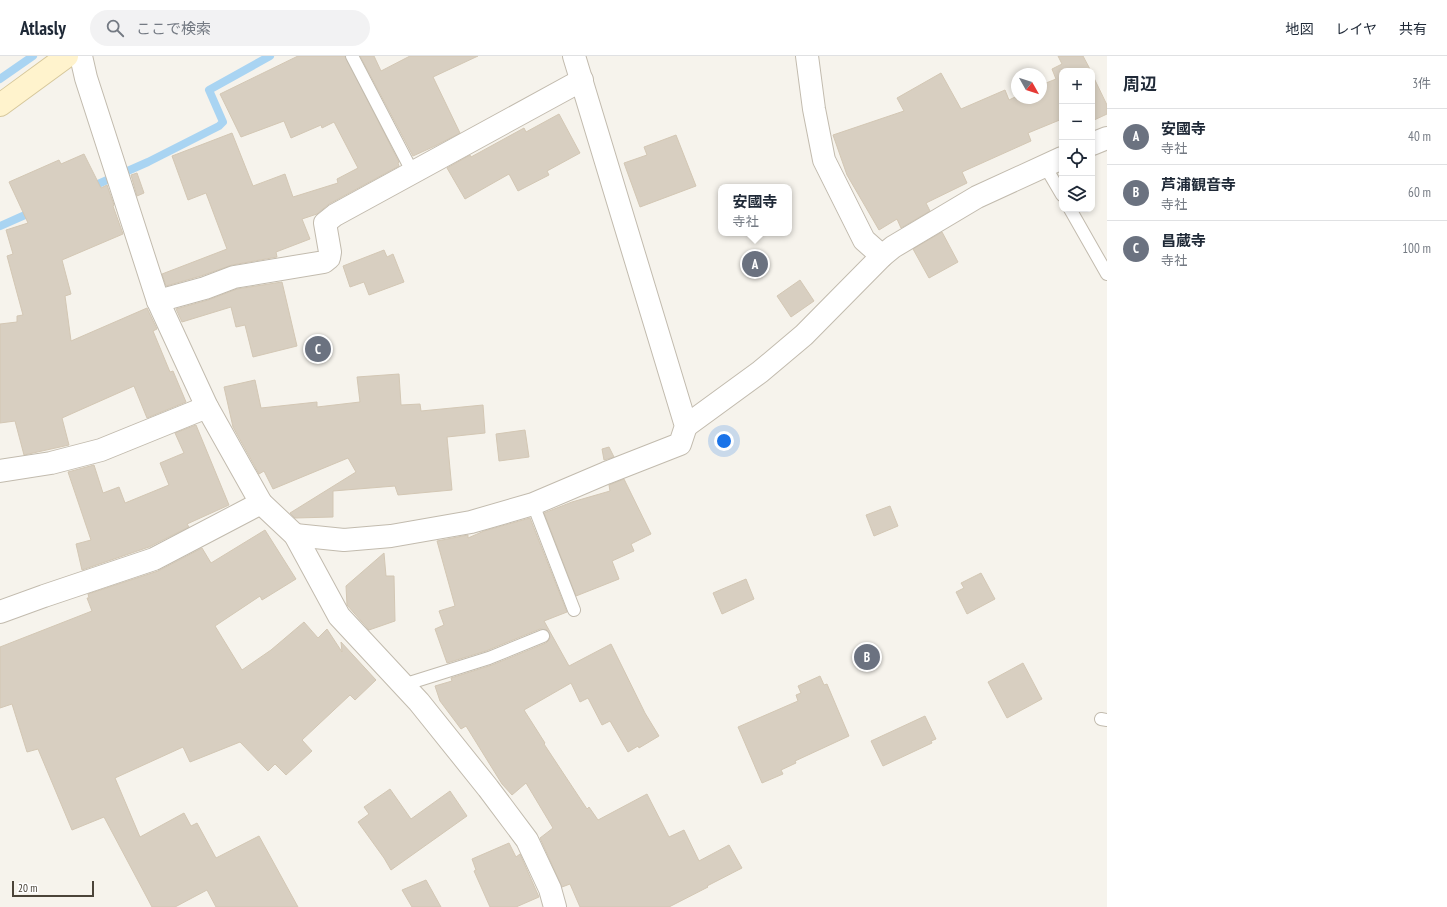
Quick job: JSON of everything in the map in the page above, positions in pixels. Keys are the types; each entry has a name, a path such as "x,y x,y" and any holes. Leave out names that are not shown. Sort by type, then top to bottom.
{"main road":[{"path":"0,105 67,56"}],"street":[{"path":"81,56 86,78 158,301 206,407 261,503 295,535 339,616 419,702 488,788 527,840 550,889 554,907"},
{"path":"295,535 344,540 391,536 471,522 533,504 680,444 686,426 574,56"},
{"path":"807,56 814,109 824,160 864,240 882,256"},
{"path":"158,301 205,288 234,277 324,262 329,258 330,252 324,223 335,215 582,80"},
{"path":"1095,143 1107,138"},
{"path":"686,426 760,372 804,335 882,256 893,247 977,197 1054,162"},
{"path":"0,471 51,463 101,450 206,407"},
{"path":"0,612 154,559 261,503"}],"lane":[{"path":"352,56 413,173"},
{"path":"1054,162 1059,183"},
{"path":"1072,212 1107,274"},
{"path":"533,504 574,610"},
{"path":"403,685 489,658 543,636"}],"building":[{"path":"298,56 345,56 399,162 399,166 329,204 317,214 302,219 310,239 276,252 277,257 232,265 166,286 162,274 227,249 206,193 188,200 172,156 232,133 253,186 285,174 293,197 338,183 337,179 358,168 334,122 322,128 321,125 291,138 284,121 241,137 220,94"},
{"path":"360,56 374,56 381,71 410,56 478,56 433,77 460,133 413,156"},
{"path":"1058,56 1083,56 1089,68 1059,68 1059,120 1028,133 1031,141 962,172 967,183 926,203 930,211 901,228 897,219 879,230 847,175 833,135 904,111 897,98 941,73 961,109 1005,90 1009,100 1011,99 1011,104 1047,104 1047,83 1056,79 1052,69 1062,64"},
{"path":"1095,80 1107,105 1107,114 1095,120"},
{"path":"559,114 580,153 547,171 549,175 518,191 509,174 465,199 447,168 470,155 471,157 524,128 526,132"},
{"path":"676,135 696,186 640,207 624,163 647,155 644,147"},
{"path":"84,154 101,188 107,185 123,234 62,260 71,294 65,296 71,341 147,308 157,329 153,331 170,372 173,371 186,402 147,418 134,386 62,418 69,445 24,455 15,421 0,423 0,324 17,322 17,316 23,315 7,256 13,254 6,230 28,223 9,182 59,160 61,164"},
{"path":"137,173 144,193 137,196 131,175"},
{"path":"942,232 958,262 929,278 913,249"},
{"path":"384,250 387,257 393,254 404,282 369,295 364,282 350,287 343,266"},
{"path":"800,280 814,301 791,317 777,296"},
{"path":"282,282 297,346 253,357 245,325 236,327 231,307 182,322 176,309 208,300 237,289"},
{"path":"399,374 401,405 420,404 421,411 483,405 485,433 447,437 452,490 398,495 395,486 333,491 333,517 295,518 290,513 356,472 348,458 273,489 264,471 259,474 233,427 224,387 255,380 261,408 317,402 317,407 360,402 357,377"},
{"path":"196,425 229,505 187,524 189,527 149,547 82,570 76,544 91,540 68,472 94,465 103,493 119,487 125,503 169,485 160,463 184,453 175,433"},
{"path":"525,430 529,457 499,461 496,434"},
{"path":"609,447 614,457 604,460 602,449"},
{"path":"624,479 651,534 631,544 634,551 612,561 619,579 576,596 544,513 572,502 610,491 609,485"},
{"path":"890,506 898,526 874,536 866,515"},
{"path":"530,518 567,612 544,621 569,666 611,644 645,713 659,736 639,748 638,746 628,752 610,721 602,725 588,698 580,702 571,683 524,710 545,743 544,744 587,809 589,807 598,820 647,794 669,837 684,830 699,861 729,845 742,868 669,907 580,907 570,884 562,887 540,838 553,828 526,783 512,795 502,784 466,726 461,729 440,701 435,686 452,681 451,678 492,665 546,643 550,637 547,630 540,629 486,651 447,663 435,629 444,625 439,611 455,606 437,541 468,535 468,538 484,531"},
{"path":"265,530 296,579 262,600 260,596 215,626 242,670 271,650 304,622 318,638 327,629 342,652 341,642 376,680 355,700 350,695 302,740 312,751 286,775 275,764 268,771 240,742 190,762 183,747 115,778 140,837 184,813 191,826 197,823 216,858 259,836 298,907 216,907 207,890 175,907 152,907 104,817 72,830 38,749 27,752 12,704 0,708 0,647 92,611 87,598 89,598 88,594 158,571 202,548 211,563"},
{"path":"384,553 386,576 394,576 395,621 369,630 347,605 346,586"},
{"path":"981,573 995,599 967,614 956,592 964,588 961,583"},
{"path":"746,579 754,599 722,614 713,593"},
{"path":"1023,663 1042,699 1007,718 988,682"},
{"path":"820,676 824,685 827,684 849,736 795,761 796,763 781,770 783,774 762,783 738,727 798,701 796,695 801,693 798,686"},
{"path":"925,716 936,739 931,741 932,743 883,766 871,741"},
{"path":"390,789 411,819 450,791 467,816 391,870 358,822 369,814 364,807"},
{"path":"509,843 516,857 520,854 539,897 516,907 490,907 474,871 476,870 472,859"},
{"path":"426,880 441,907 412,907 402,890"}],"waterway":[{"path":"0,79 33,56"},
{"path":"89,188 148,162 219,126 223,122 209,90 270,56"},
{"path":"0,226 34,211"}],"place":[{"name":"安國寺","path":"755,264"},
{"name":"昌蔵寺","path":"318,349"},
{"name":"芦浦観音寺","path":"867,657"}]}
